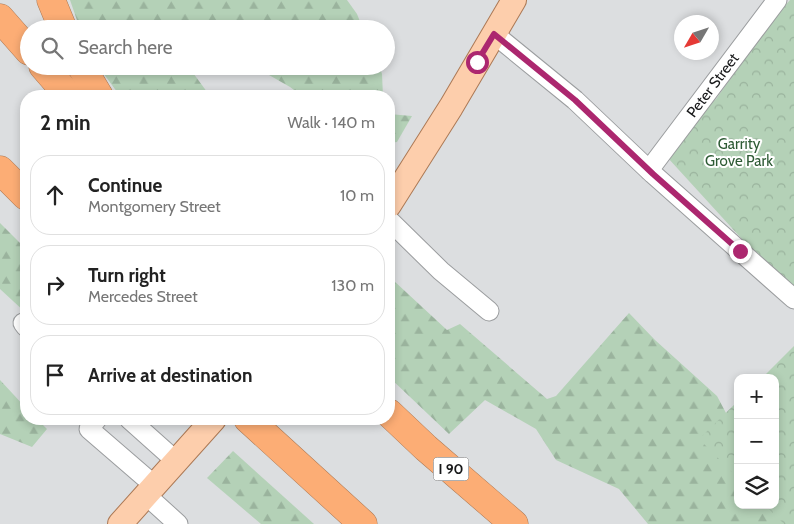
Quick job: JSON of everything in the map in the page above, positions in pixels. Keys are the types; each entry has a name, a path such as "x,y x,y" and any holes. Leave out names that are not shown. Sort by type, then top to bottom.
{"highway":[{"path":"51,0 59,20"},
{"path":"0,18 20,41"},
{"path":"50,75 64,90"},
{"path":"86,75 95,90"},
{"path":"0,170 20,190"},
{"name":"I 90","path":"395,419 514,524"},
{"path":"255,425 362,524"}],"main road":[{"path":"395,196 451,107 514,0"},
{"path":"123,523 209,425"}],"street":[{"name":"Peter Street","path":"649,170 778,0"},
{"path":"494,34 575,100 649,170 794,299"},
{"path":"395,226 441,271 489,311"},
{"path":"94,425 178,524"},
{"path":"136,425 176,461"}],"green space":[{"path":"70,0 347,0 359,20 77,20"},
{"name":"Garrity Grove Park","path":"790,0 794,0 794,296 657,146 716,99 771,21"},
{"path":"105,75 195,75 206,90 116,90"},
{"path":"269,75 382,75 383,90 294,90"},
{"path":"395,115 412,116 397,142 395,142"},
{"path":"0,223 20,243 20,307 0,289"},
{"path":"395,282 447,330 460,324 547,399 556,396 629,313 655,340 717,396 734,428 734,509 779,509 794,524 648,524 619,489 556,460 536,429 485,400 449,434 395,383"},
{"path":"794,346 794,524 784,524 769,509 779,509 779,374 766,374"},
{"path":"0,380 20,402 20,425 43,425 47,429 32,447 0,434"},
{"path":"734,405 734,474 699,439"},
{"path":"233,451 314,524 261,524 207,478"}],"route":[{"path":"477,62 494,34 575,100 653,174 740,251"}]}
